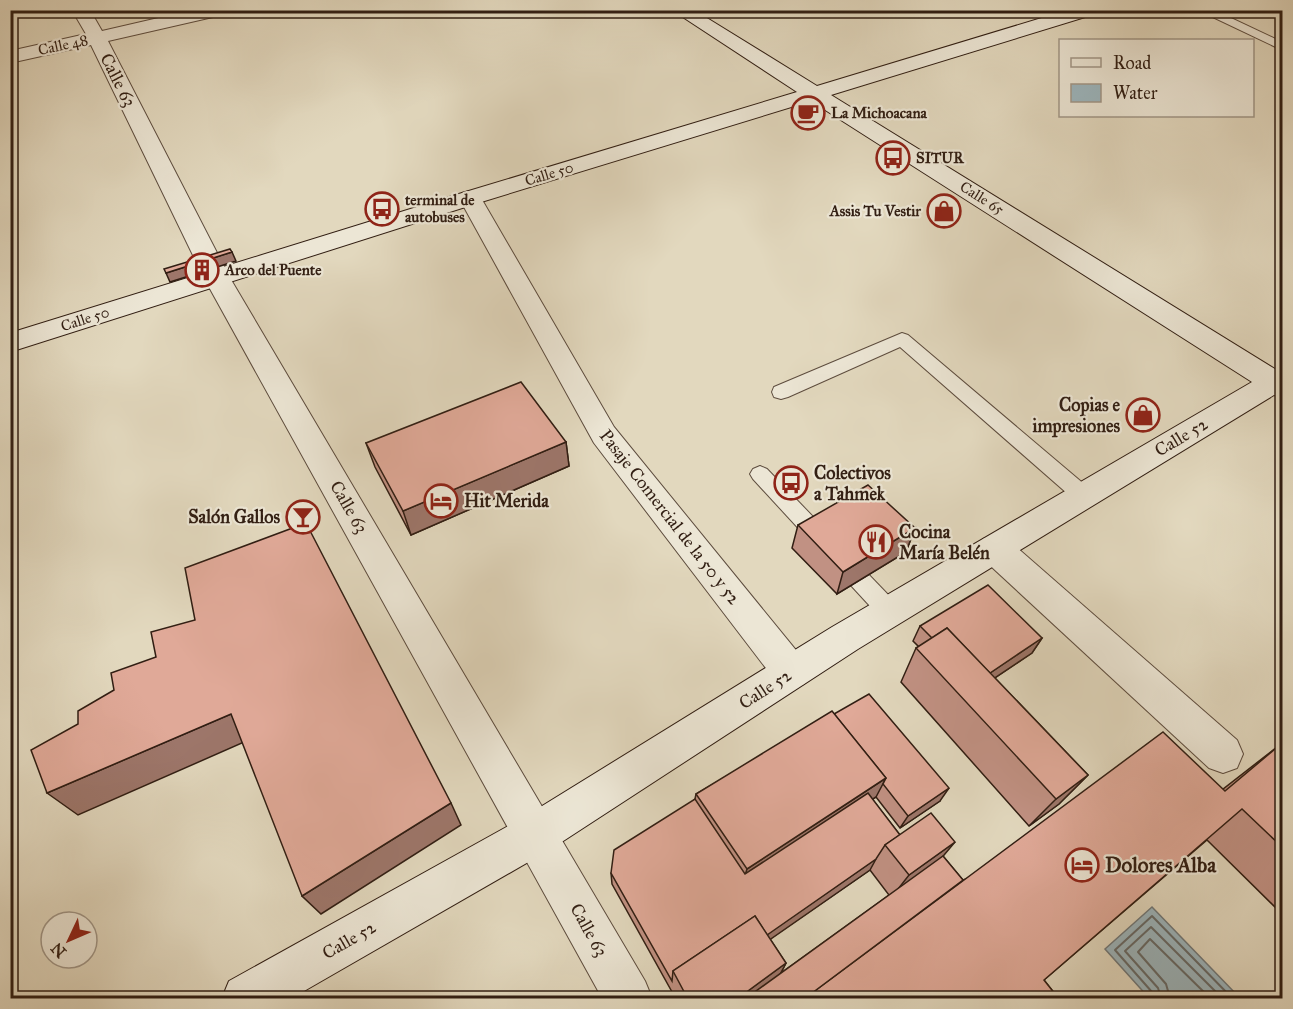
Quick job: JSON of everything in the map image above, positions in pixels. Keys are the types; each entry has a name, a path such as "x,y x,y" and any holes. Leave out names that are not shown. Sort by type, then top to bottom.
{"main road":[{"name":"Calle 63","path":"81,10 217,278 628,999"},
{"name":"Calle 48","path":"10,57 220,10"},
{"name":"Calle 65","path":"681,10 1280,382"},
{"name":"Calle 50","path":"10,343 470,198 1089,10"},
{"name":"Calle 52","path":"246,999 536,834 889,611 1280,382"},
{"path":"995,549 1223,754"}],"street":[{"name":"Pasaje Comercial de la 50 y 52","path":"470,198 604,435 791,672"}],"lane":[{"path":"1203,10 1282,46"},
{"path":"781,392 902,339 1083,496"},
{"path":"760,474 889,611"}],"water":[{"path":"1152,907 1238,996 1236,998 1149,998 1105,949"}],"building":[{"path":"230,249 232,252 166,273 164,269"},
{"name":"Hit Merida","path":"521,382 566,442 403,511 366,443"},
{"path":"868,485 915,528 843,572 798,525"},
{"path":"306,523 451,803 302,896 231,714 47,793 31,750 78,724 78,711 114,690 111,673 156,657 151,632 195,620 185,568"},
{"path":"988,585 1042,638 990,673 947,628 932,638 920,626"},
{"path":"947,628 1088,775 1056,799 916,648"},
{"path":"869,694 949,788 908,816 883,784 886,778 834,714"},
{"path":"832,711 886,778 747,869 696,794"},
{"name":"Dolores Alba","path":"1163,732 1225,791 1281,744 1282,847 1242,809 1044,980 1059,999 804,999"},
{"path":"868,793 900,835 885,845 876,859 767,935 755,916 673,971 672,981 611,873 614,850 695,799 745,874"},
{"path":"931,813 955,842 909,875 885,845"},
{"path":"943,856 963,880 804,999 745,999"},
{"path":"755,916 786,963 737,999 688,999 673,971"}],"place":[{"name":"La Michoacana","path":"808,113"},
{"name":"SITUR","path":"893,158"},
{"name":"terminal de autobuses","path":"382,209"},
{"name":"Assis Tu Vestir","path":"944,211"},
{"name":"Arco del Puente","path":"202,270"},
{"name":"Copias e impresiones","path":"1143,415"},
{"name":"Colectivos a Tahmek","path":"791,483"},
{"name":"Hit Merida","path":"441,501"},
{"name":"Salón Gallos","path":"303,517"},
{"name":"Cocina María Belén","path":"876,542"},
{"name":"Dolores Alba","path":"1082,865"}]}
